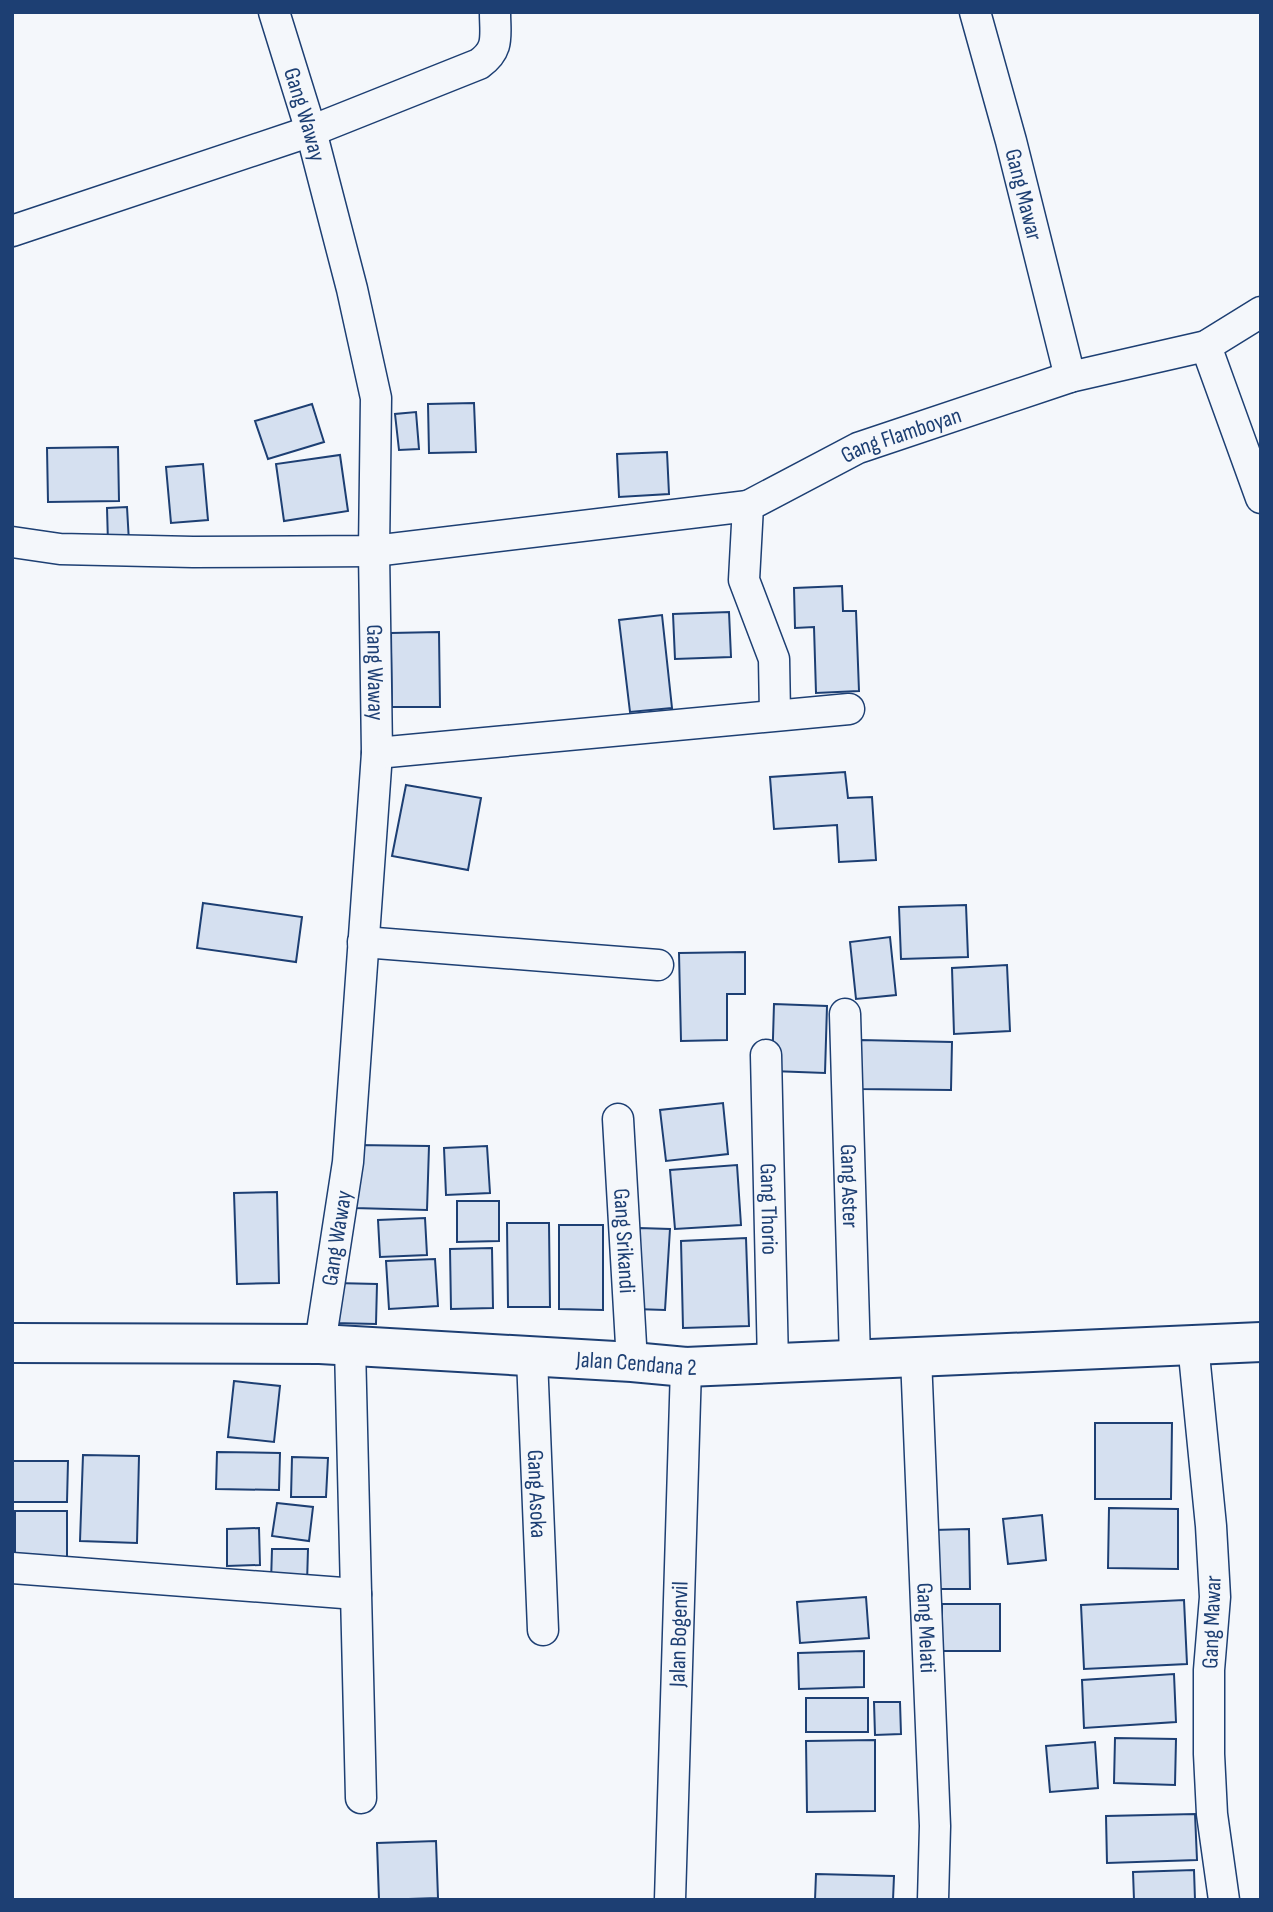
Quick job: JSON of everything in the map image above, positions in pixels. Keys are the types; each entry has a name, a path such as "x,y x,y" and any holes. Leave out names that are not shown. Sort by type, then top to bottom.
{"street":[{"name":"Gang Waway","path":"274,12 311,131 352,289 376,398 374,551 377,753 335,1345 356,1594 361,1798"},
{"path":"12,231 311,131 479,64 490,55 495,45 495,12"},
{"name":"Gang Mawar","path":"975,12 1011,141 1070,377"},
{"name":"Gang Flamboyan","path":"748,506 858,448 1070,377 1206,346 1261,312"},
{"path":"1206,346 1261,498"},
{"path":"12,542 86,550 374,551 748,506 744,580 774,659 775,714"},
{"path":"377,753 849,709"},
{"path":"363,942 658,965"},
{"name":"Gang Aster","path":"845,1014 855,1358"},
{"name":"Gang Thorio","path":"766,1055 773,1364"},
{"name":"Gang Srikandi","path":"618,1119 632,1362"},
{"name":"Jalan Cendana 2","path":"12,1343 335,1345 686,1367 1261,1342"},
{"name":"Gang Mawar","path":"1193,1344 1214,1574 1215,1597 1209,1670 1209,1754 1212,1814 1224,1900"},
{"name":"Gang Melati","path":"916,1357 934,1826 933,1900"},
{"name":"Gang Asoka","path":"532,1358 543,1630"},
{"name":"Jalan Bogenvil","path":"670,1900 686,1367"},
{"path":"12,1568 356,1594"}],"building":[{"path":"474,403 476,452 429,453 428,404"},
{"path":"312,404 324,442 268,459 255,421"},
{"path":"416,412 419,449 399,450 395,414"},
{"path":"118,447 119,501 48,502 47,448"},
{"path":"667,452 669,494 619,497 617,454"},
{"path":"340,455 348,511 284,521 276,464"},
{"path":"203,464 208,520 171,523 166,467"},
{"path":"127,507 129,542 108,543 107,508"},
{"path":"842,586 843,611 856,611 859,691 816,693 814,627 795,628 794,588"},
{"path":"729,612 731,657 675,659 673,614"},
{"path":"662,615 672,708 630,712 619,620"},
{"path":"439,632 440,707 392,707 391,633"},
{"path":"845,772 848,798 872,797 876,860 839,862 837,825 774,829 770,777"},
{"path":"406,785 481,798 468,870 392,856"},
{"path":"203,903 302,917 296,962 197,948"},
{"path":"966,905 968,957 901,959 899,907"},
{"path":"890,937 896,995 856,999 850,942"},
{"path":"745,952 745,994 727,994 727,1040 681,1041 679,953"},
{"path":"1007,965 1010,1031 954,1034 952,968"},
{"path":"774,1004 827,1006 825,1073 772,1071"},
{"path":"860,1040 952,1042 951,1090 859,1089"},
{"path":"723,1103 728,1154 666,1161 660,1110"},
{"path":"356,1145 429,1146 427,1210 354,1208"},
{"path":"487,1146 490,1193 446,1195 444,1148"},
{"path":"737,1165 741,1225 675,1229 670,1170"},
{"path":"277,1192 279,1283 237,1284 234,1193"},
{"path":"457,1201 499,1201 499,1241 457,1242"},
{"path":"425,1218 427,1255 380,1257 378,1220"},
{"path":"507,1223 549,1223 550,1307 508,1307"},
{"path":"559,1225 603,1225 603,1310 559,1309"},
{"path":"639,1228 670,1229 665,1310 635,1309"},
{"path":"746,1238 749,1326 683,1328 681,1241"},
{"path":"492,1248 493,1308 451,1309 450,1249"},
{"path":"435,1259 438,1306 389,1309 386,1261"},
{"path":"335,1283 377,1284 376,1324 334,1323"},
{"path":"234,1381 280,1386 274,1442 228,1437"},
{"path":"1095,1423 1172,1423 1171,1499 1095,1499"},
{"path":"217,1452 280,1453 279,1490 216,1489"},
{"path":"83,1455 139,1456 137,1543 80,1541"},
{"path":"292,1457 328,1458 326,1497 291,1497"},
{"path":"13,1461 68,1461 67,1502 13,1502"},
{"path":"277,1503 313,1507 309,1541 272,1536"},
{"path":"1109,1508 1178,1509 1178,1569 1108,1568"},
{"path":"15,1511 67,1511 67,1559 15,1559"},
{"path":"1042,1515 1046,1560 1008,1564 1003,1519"},
{"path":"259,1528 260,1565 227,1566 227,1529"},
{"path":"969,1529 970,1589 935,1589 934,1530"},
{"path":"272,1549 308,1549 307,1583 271,1582"},
{"path":"866,1597 869,1638 800,1643 797,1602"},
{"path":"1184,1600 1187,1664 1084,1669 1081,1605"},
{"path":"942,1604 1000,1604 1000,1651 942,1651"},
{"path":"864,1651 864,1687 799,1689 798,1653"},
{"path":"1174,1674 1176,1722 1084,1728 1082,1680"},
{"path":"806,1698 868,1698 868,1732 806,1732"},
{"path":"874,1702 900,1702 901,1734 875,1735"},
{"path":"1115,1738 1176,1739 1175,1785 1114,1783"},
{"path":"875,1740 875,1811 807,1812 806,1741"},
{"path":"1095,1742 1098,1788 1050,1792 1046,1746"},
{"path":"1195,1814 1197,1860 1107,1863 1106,1816"},
{"path":"436,1841 438,1898 379,1900 377,1843"},
{"path":"1194,1870 1195,1900 1134,1900 1133,1872"},
{"path":"816,1874 894,1876 893,1900 815,1900"}]}
